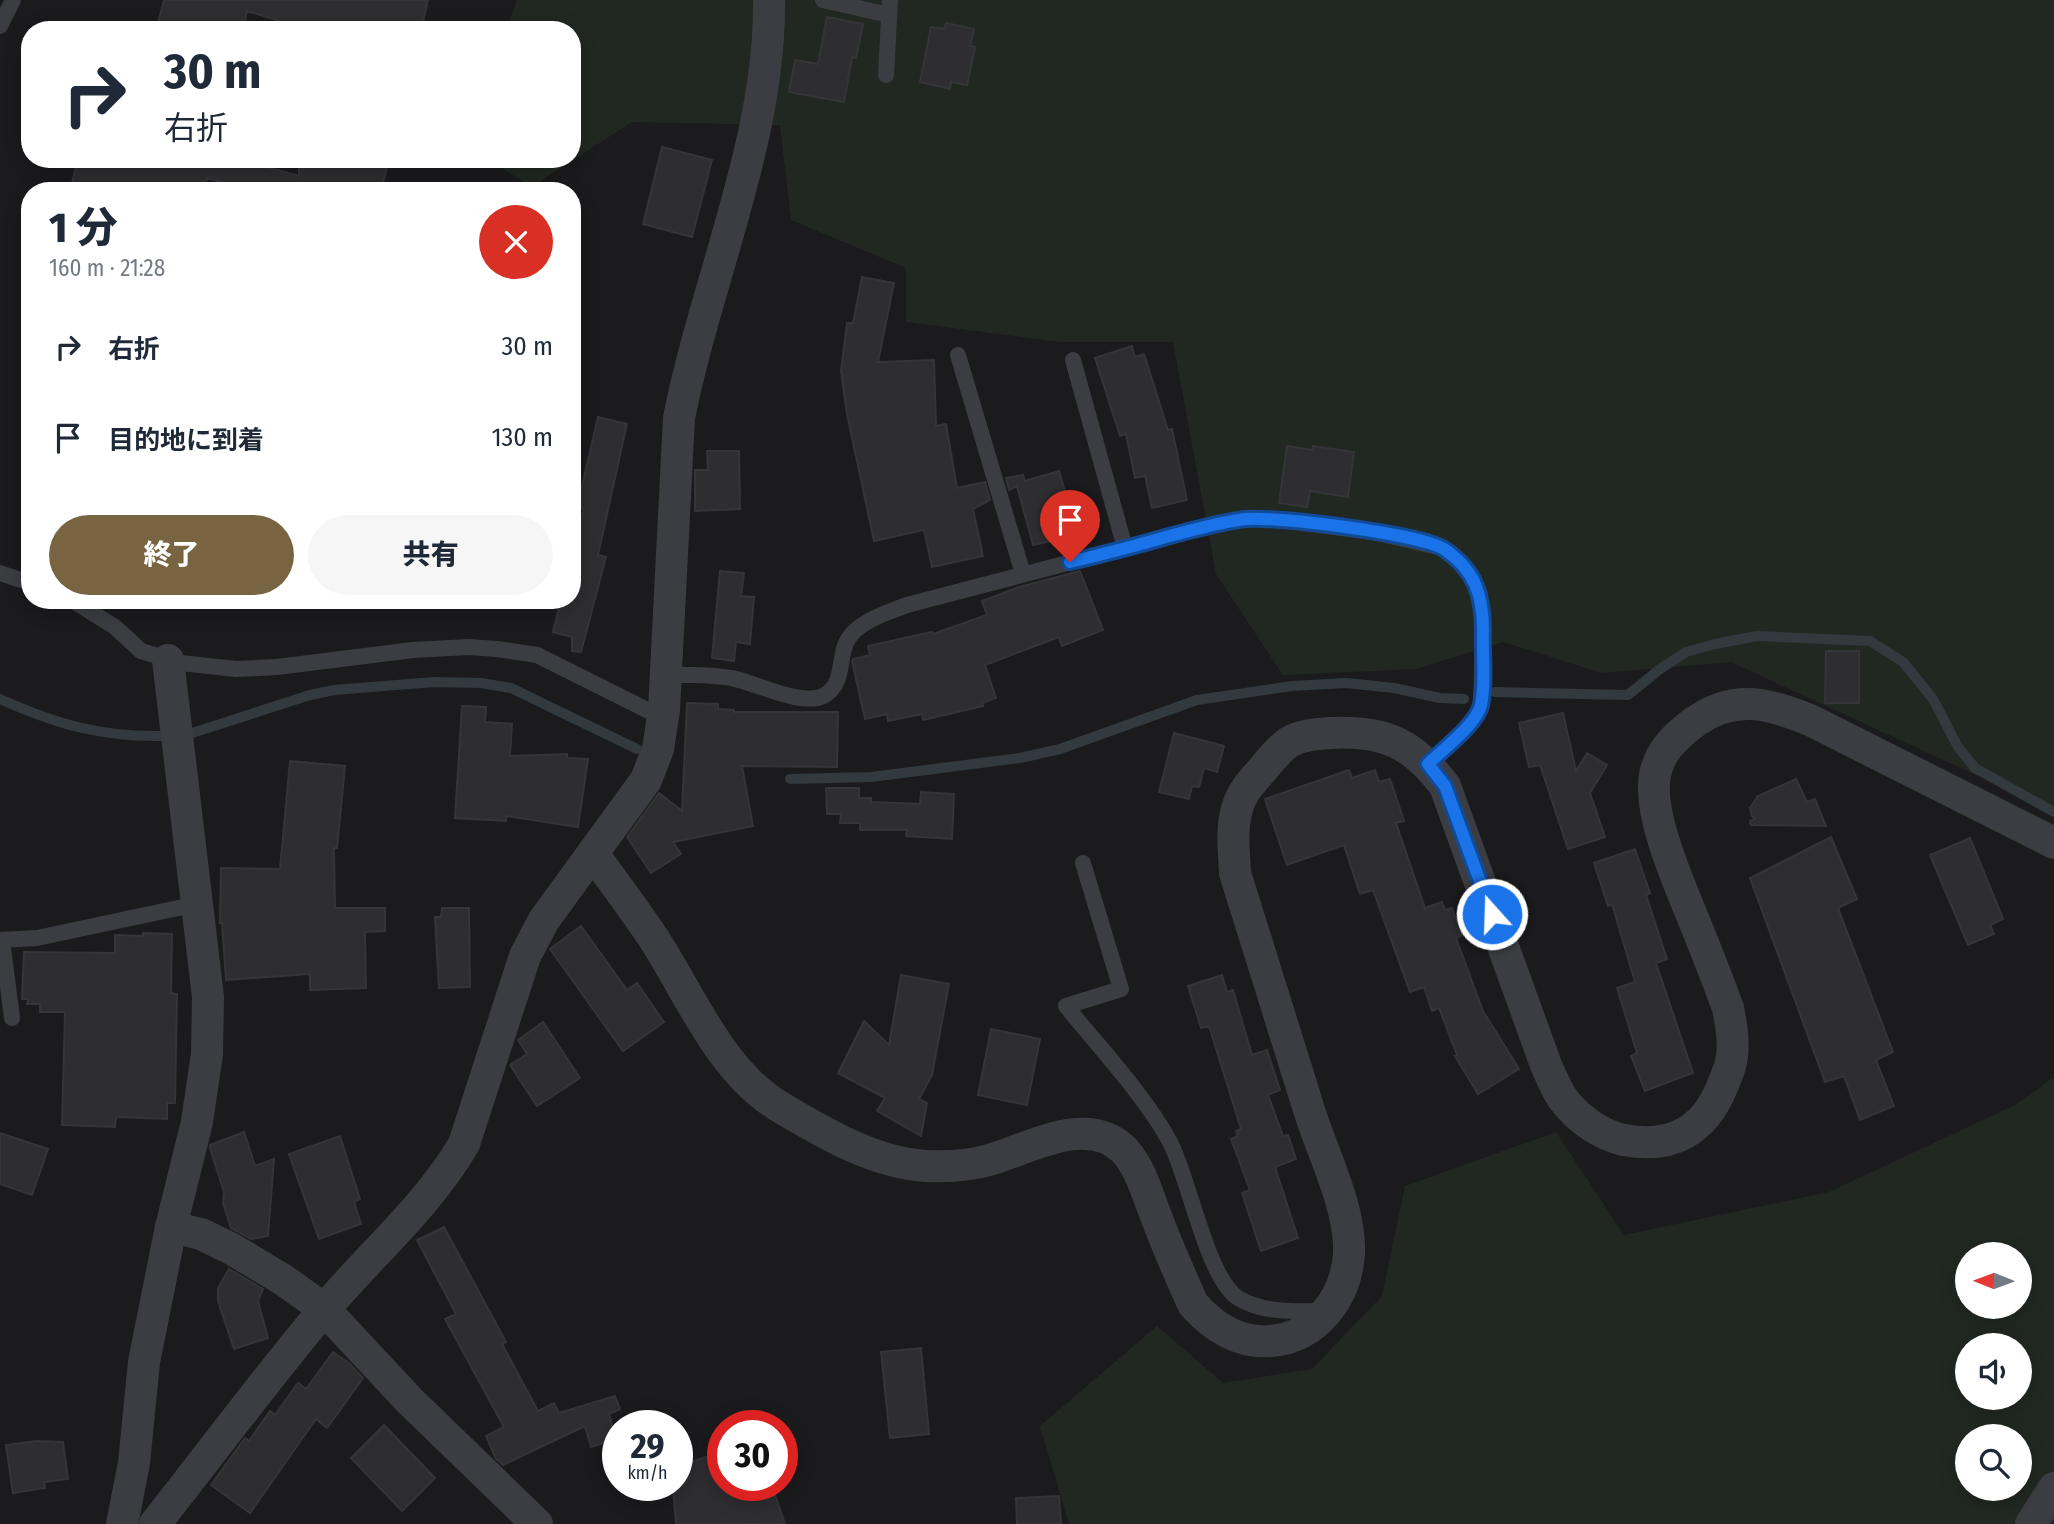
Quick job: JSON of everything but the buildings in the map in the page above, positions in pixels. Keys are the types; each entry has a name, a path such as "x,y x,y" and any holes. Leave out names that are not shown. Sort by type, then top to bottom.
{"street":[{"path":"155,1524 324,1309 403,1224 450,1167 464,1144 525,956 544,920 646,780 658,749 663,718 679,418 687,377 734,209 762,92 769,0"},
{"path":"122,1524 134,1462 144,1362 197,1122 207,1054 208,997 168,660"},
{"path":"593,853 654,940 716,1044 742,1074 778,1105 859,1149 898,1163 967,1166 1062,1136 1087,1134 1111,1140 1124,1151 1141,1176 1193,1304 1204,1316 1230,1334 1249,1340 1272,1341 1301,1331 1324,1317 1341,1291 1349,1252 1346,1220 1235,873 1232,832 1237,807 1246,789 1275,754 1290,742 1310,734 1345,732 1379,735 1401,743 1428,764 1445,786 1546,1065 1562,1097 1589,1124 1610,1137 1645,1144 1671,1140 1694,1129 1716,1101 1733,1055 1728,1008 1677,876 1653,795 1660,759 1683,730 1706,714 1722,708 1756,703 1781,709 1812,721 2054,843"},
{"path":"172,1227 201,1234 230,1248 282,1279 324,1309 409,1400 537,1524"},
{"path":"2031,1524 2054,1488"}],"lane":[{"path":"0,26 13,0"},
{"path":"823,0 890,8 886,75"},
{"path":"958,355 1023,574"},
{"path":"1073,359 1125,548"},
{"path":"666,674 730,678 780,694 810,698 823,696 832,689 842,669 847,640 869,621 907,605 1216,524 1247,519 1310,523 1373,531 1442,548 1462,565 1474,580 1480,595 1483,625 1481,708 1467,727 1428,764"},
{"path":"0,573 21,580"},
{"path":"86,609 115,627 141,651 204,667 277,667 413,650 469,647 537,655 663,718"},
{"path":"1083,863 1121,989 1066,1006 1148,1108 1171,1143 1214,1265 1224,1285 1237,1297 1257,1307 1282,1311 1329,1311"},
{"path":"12,1018 1,940 37,938 197,904"}],"shaded area":[{"path":"517,0 2054,0 2054,811 1731,662 1602,673 1503,642 1416,669 1283,675 1216,574 1173,342 1060,342 906,322 906,268 791,220 780,125 632,122 581,155 581,21 509,21"},
{"path":"502,168 561,168 539,182 524,182"},
{"path":"2054,1077 2054,1524 1069,1524 1040,1426 1157,1326 1223,1383 1312,1369 1382,1296 1405,1186 1556,1132 1624,1235 1829,1192 2017,1104"}],"waterway":[{"path":"1495,692 1628,695 1686,652 1715,644 1757,636 1870,641 1903,662 1933,699 1958,747 1975,768 2054,812"},
{"path":"189,734 310,695 334,690 434,682 481,683 511,688 637,749"},
{"path":"790,779 871,777 1020,758 1060,749 1197,700 1292,686 1346,683 1394,688 1440,698 1464,699"},
{"path":"0,699 79,727 118,734 162,736"}],"route":[{"path":"1070,562 1216,524 1247,519 1270,519 1373,531 1442,548 1462,565 1474,580 1480,595 1483,625 1481,708 1467,727 1428,764 1445,786 1492,914"}]}
